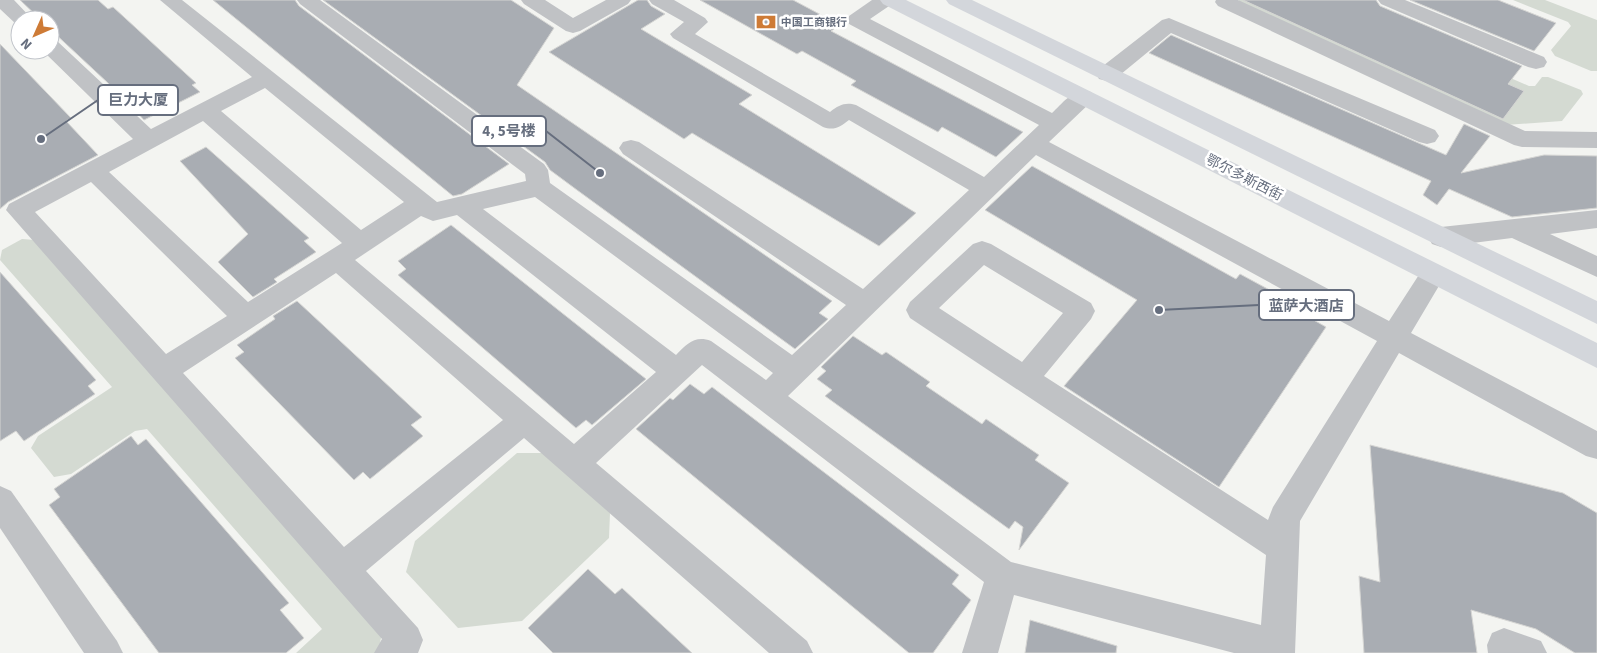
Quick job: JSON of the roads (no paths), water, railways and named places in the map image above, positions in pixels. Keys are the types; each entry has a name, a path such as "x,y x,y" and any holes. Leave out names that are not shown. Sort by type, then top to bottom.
{"main road":[{"name":"鄂尔多斯西街","path":"890,0 1597,356"},
{"path":"956,0 1597,313"}],"lane":[{"path":"4,0 14,10"},
{"path":"170,0 433,212 539,187"},
{"path":"307,0 536,170 539,187 793,372"},
{"path":"531,0 573,27 621,0"},
{"path":"659,0 688,5 698,22 680,34 831,122 848,110 986,189"},
{"path":"885,0 856,20 1055,124"},
{"path":"1228,0 1225,2 1522,140 1597,140"},
{"path":"1388,0 1536,62"},
{"path":"1107,74 1169,24 1427,136"},
{"path":"60,56 148,140"},
{"path":"267,78 9,214 164,371 343,569 405,649"},
{"path":"767,398 1083,97"},
{"path":"205,110 360,244"},
{"path":"1034,144 1597,446"},
{"path":"631,148 865,304"},
{"path":"93,170 246,317"},
{"path":"164,371 422,203"},
{"path":"462,206 676,371"},
{"path":"1441,237 1597,219"},
{"path":"1514,228 1597,267"},
{"path":"1024,378 1082,311 982,250 920,310 1283,548"},
{"path":"337,259 795,653"},
{"path":"574,463 700,350 1004,576 1278,650 1284,518 1433,274"},
{"path":"343,569 524,420"},
{"path":"0,501 105,653"},
{"path":"980,653 1004,576"},
{"path":"1506,653 1504,645 1529,653"}],"place":[{"name":"中国工商银行","path":"766,22"},
{"name":"巨力大厦","path":"41,139"},
{"name":"4, 5号楼","path":"600,173"},
{"name":"蓝萨大酒店","path":"1159,310"}]}
